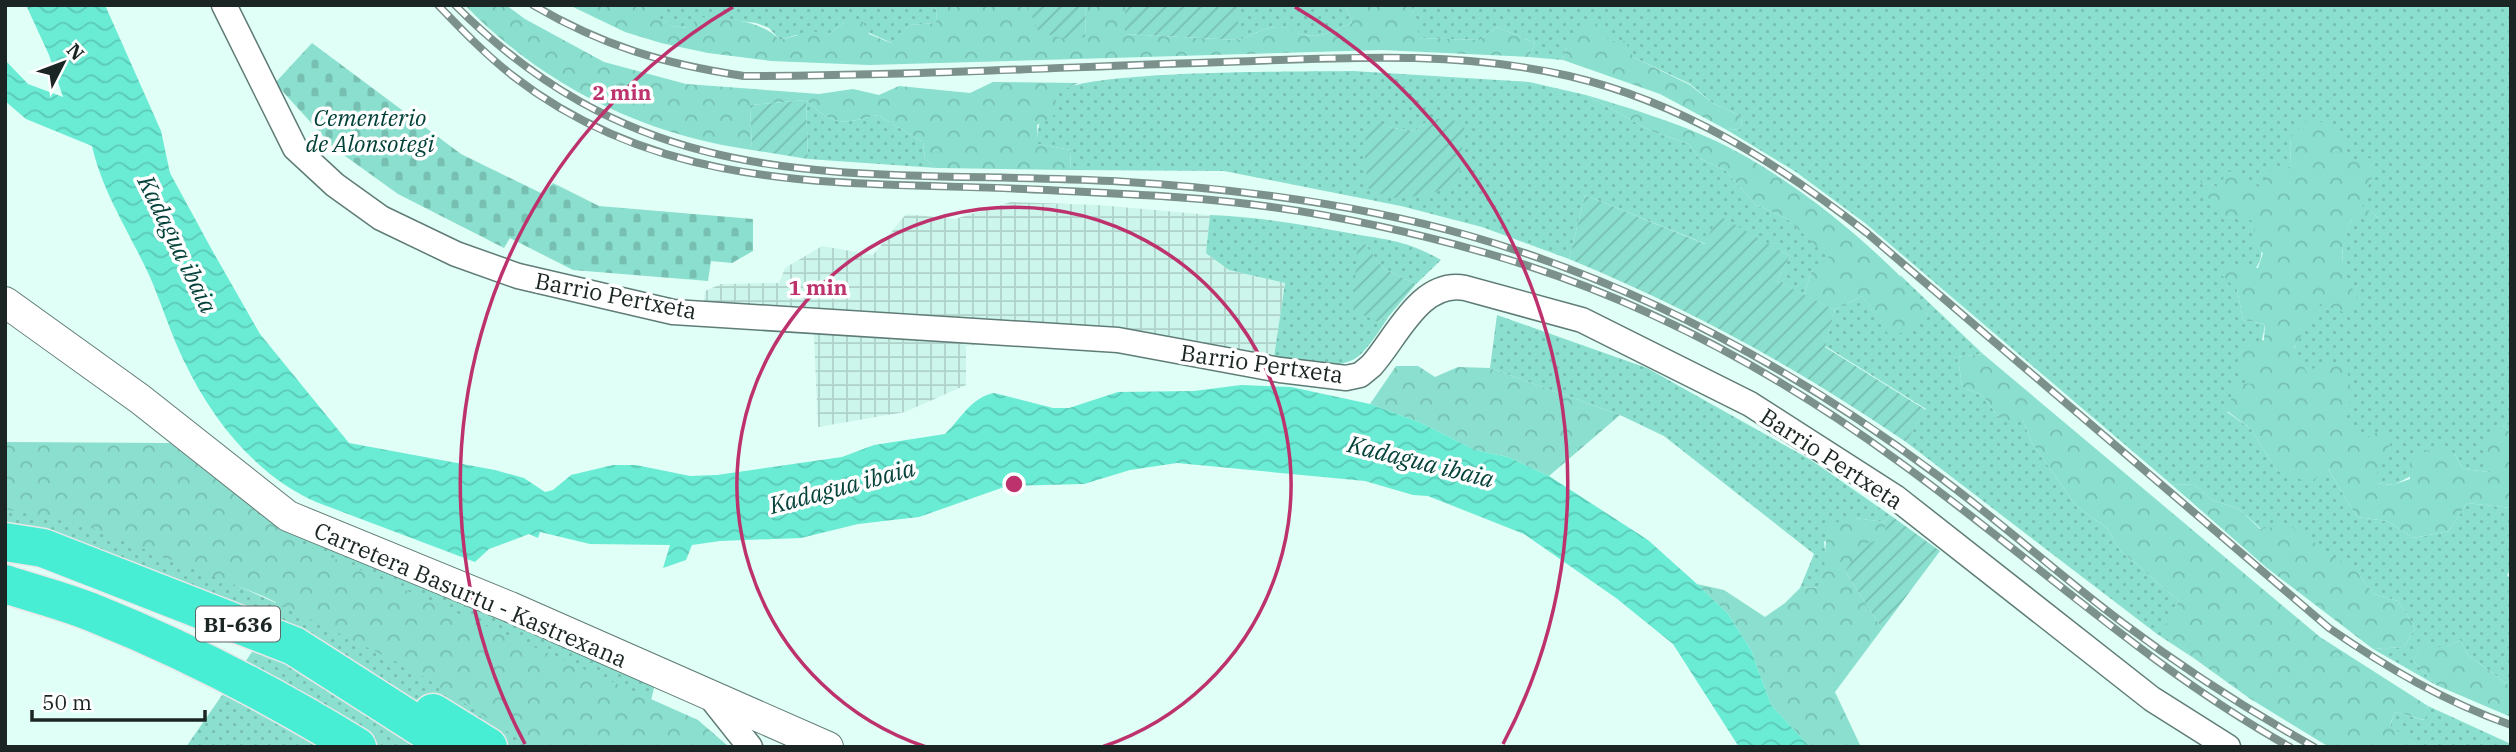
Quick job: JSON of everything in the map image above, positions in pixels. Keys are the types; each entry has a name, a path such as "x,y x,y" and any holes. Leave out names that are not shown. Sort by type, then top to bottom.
{"highway":[{"name":"BI-636","path":"5,542 43,548 294,646 452,747"},
{"name":"BI-636","path":"5,584 96,614 199,661 309,718 357,747"},
{"path":"294,646 379,681 488,747"}],"street":[{"name":"Barrio Pertxeta","path":"225,5 295,148 335,185 381,218 456,254 518,276 673,312 1118,341 1279,370 1346,378 1360,374 1371,366 1425,298 1447,287 1465,288 1582,320 1750,404 1895,497 2152,699 2228,747"},
{"name":"Carretera Basurtu - Kastrexana","path":"5,302 140,399 288,516 510,607 828,747"},
{"path":"707,694 750,747"},
{"path":"707,694 737,715 799,747"}],"shaded area":[{"path":"1011,202 1099,205 1210,215 1206,253 1229,270 1285,283 1274,357 1002,342 966,346 966,385 905,412 818,427 813,314 703,307 705,291 721,284 779,283 785,268 822,246 873,255 906,214 955,219"}],"green space":[{"path":"465,5 506,5 525,19 604,62 686,84 819,94 853,89 879,95 899,86 970,93 993,82 1078,83 1055,94 1058,113 1037,125 1038,144 1071,150 1070,170 937,168 925,159 923,142 878,115 839,121 824,115 806,100 750,105 752,150 712,143 634,119 596,102 527,59 495,34"},
{"path":"569,5 659,5 656,16 673,26 689,28 698,17 731,20 763,28 780,40 813,31 828,36 844,22 862,20 869,34 891,43 910,25 936,23 937,10 932,5 1028,5 1085,37 1086,5 1125,5 1125,34 1238,40 1274,27 1308,36 1327,33 1352,23 1346,5 1415,5 1412,13 1420,22 1417,38 1480,40 1497,27 1535,43 1529,57 1382,50 869,65 771,61 708,53 625,32"},
{"path":"659,5 932,5 937,10 936,23 910,25 892,43 844,22 828,36 796,35 780,40 769,28 756,23 715,18 689,28 673,26 655,16"},
{"path":"1086,5 1085,37 1066,39 1039,32 1027,6"},
{"path":"1125,5 1238,5 1238,40 1125,34"},
{"path":"1238,5 1346,5 1352,23 1314,36 1274,27 1238,40"},
{"path":"1415,5 2511,5 2511,434 2503,425 2490,472 2463,469 2454,453 2394,485 2375,483 2376,458 2373,451 2335,415 2298,359 2294,349 2304,327 2343,270 2342,240 2352,219 2379,218 2359,204 2372,178 2347,161 2291,137 2290,168 2259,188 2247,181 2217,187 2201,181 2226,217 2255,220 2260,243 2261,258 2258,265 2237,289 2243,320 2265,324 2254,384 2227,412 2251,429 2277,471 2328,469 2357,517 2387,521 2413,538 2449,531 2467,503 2511,508 2511,569 2507,575 2511,580 2511,687 2469,656 2460,640 2447,647 2421,647 2413,661 2436,685 2373,649 2404,647 2415,628 2398,601 2374,594 2358,573 2261,529 2239,509 2212,500 2195,485 2171,484 1865,223 1796,172 1727,130 1742,129 1741,116 1714,104 1690,84 1633,57 1566,46 1563,60 1529,57 1535,43 1497,27 1480,40 1416,38 1412,13"},
{"path":"1585,20 1601,25 1609,41 1625,41 1633,57 1690,85 1714,104 1741,116 1742,129 1727,130 1660,94 1563,60 1566,46"},
{"name":"Cementerio de Alonsotegi","path":"312,43 461,154 543,194 553,183 599,206 753,219 753,251 732,263 711,261 708,281 573,270 510,238 504,248 398,194 334,148 275,83"},
{"path":"1353,71 1529,82 1586,95 1651,131 1689,144 1699,158 1725,170 1756,205 1786,218 1830,258 1811,272 1804,295 1777,281 1790,256 1718,216 1706,244 1585,195 1569,259 1482,227 1401,206 1224,171 1070,170 1071,150 1037,144 1039,124 1046,105 1054,94 1072,86 1147,76","holes":["1432,118 1368,188 1371,120 1392,128 1415,131"]},
{"path":"1586,95 1687,129 1726,146 1765,168 1824,210 1880,257 1902,278 1928,315 1912,332 1888,334 1862,296 1835,310 1804,295 1811,272 1829,258 1786,218 1756,205 1725,170 1699,158 1689,144 1651,131"},
{"path":"806,100 824,115 839,121 878,115 923,142 925,159 937,168 808,159"},
{"path":"806,100 808,159 752,150 750,105"},
{"path":"2310,117 2343,132 2347,161 2371,158 2372,178 2360,204 2380,219 2352,219 2344,241 2344,268 2357,298 2346,313 2320,304 2294,348 2307,373 2324,361 2345,363 2350,394 2349,409 2343,424 2366,439 2383,428 2392,441 2379,463 2376,483 2393,485 2410,479 2410,457 2439,447 2454,453 2463,469 2490,472 2484,445 2503,425 2511,434 2511,508 2467,503 2449,531 2413,538 2387,521 2357,517 2328,469 2310,483 2277,471 2251,429 2227,411 2237,383 2254,384 2241,367 2240,348 2264,340 2265,324 2243,320 2237,289 2221,275 2230,263 2258,268 2263,253 2252,245 2255,221 2226,217 2210,201 2200,180 2217,187 2229,171 2259,187 2272,169 2290,167 2291,137"},
{"path":"1432,118 1465,122 1458,186 1418,196 1389,198 1368,188 1364,146 1371,119 1392,128 1415,131"},
{"path":"1585,195 1705,244 1718,215 1790,256 1777,281 1835,310 1825,347 1926,410 1906,442 1824,389 1742,342 1658,299 1569,259"},
{"path":"1210,215 1280,221 1386,239 1417,248 1441,260 1416,284 1384,269 1358,236 1378,322 1389,316 1377,334 1363,352 1344,363 1321,365 1274,357 1285,283 1229,270 1206,253"},
{"path":"1358,235 1384,269 1416,284 1389,316 1378,322 1353,310"},
{"path":"1900,275 1983,354 1958,357 1962,387 1982,395 2001,420 2023,420 2031,441 2076,506 2107,528 2120,550 2179,601 2164,630 2195,659 2157,634 1906,442 1926,409 1825,346 1835,310 1862,296 1888,333 1928,315 1915,302"},
{"path":"1497,315 1647,368 1811,460 1890,515 1884,522 1855,518 1824,542 1827,568 1820,587 1800,588 1814,554 1664,436 1620,415 1490,368"},
{"path":"1983,354 2320,637 2428,706 2425,720 2395,712 2390,725 2419,747 2329,747 2249,698 2195,659 2163,630 2179,601 2120,550 2107,528 2076,506 2031,441 2023,420 2001,420 1982,395 1962,387 1958,357"},
{"path":"1396,366 1418,366 1435,377 1458,367 1490,368 1620,415 1549,476 1508,457 1475,450 1419,422 1370,404"},
{"path":"5,442 170,443 293,540 698,720 729,747 531,747 415,671 263,596 83,525 5,509"},
{"path":"2171,484 2195,485 2212,500 2239,509 2260,529 2289,525 2358,573 2374,594 2398,601 2415,628 2404,647 2373,649 2267,568"},
{"path":"5,501 85,518 276,603 285,559 277,514 655,684 642,747 186,747 259,642 53,567 5,558"},
{"path":"1890,515 1940,551 1882,629 1845,571 1864,544 1888,538 1884,522"},
{"path":"1855,518 1884,522 1889,538 1845,571 1882,629 1835,692 1861,747 1810,747 1771,705 1751,650 1728,614 1697,584 1724,590 1765,617 1800,588 1820,587 1830,524"},
{"path":"2460,640 2469,656 2511,687 2511,717 2436,685 2413,661 2421,646 2447,647"},
{"path":"2428,706 2511,744 2511,747 2419,747 2390,726 2395,712 2424,720"}],"water":[{"name":"Kadagua ibaia","path":"26,5 105,5 161,131 170,173 212,250 260,334 349,443 495,470 524,478 545,492 553,490 571,475 613,465 636,465 690,476 717,475 842,457 874,445 945,434 972,404 994,393 1053,408 1069,408 1118,392 1194,391 1241,385 1291,387 1370,404 1419,422 1475,450 1508,457 1549,476 1648,540 1728,614 1751,650 1771,705 1810,747 1739,747 1673,644 1616,598 1524,534 1428,496 1413,495 1365,481 1177,463 1130,470 1084,484 1007,486 919,517 858,524 801,538 720,541 692,545 686,560 663,568 670,545 590,544 540,532 538,538 529,534 489,549 475,562 316,502 294,491 255,461 238,444 208,404 184,361 150,277 110,197 92,146 26,119 5,101 5,60 28,84 63,97 49,55"}],"railway":[{"path":"438,5 503,68 574,116 638,145 703,164 770,176 838,182 1128,194 1264,206 1431,238 1541,270 1595,290 1649,313 1752,366 1851,428 1947,497 2090,610 2187,682 2290,747"},
{"path":"455,5 530,69 606,115 683,145 762,163 844,172 1112,181 1292,199 1426,224 1533,256 1595,279 1714,334 1828,400 1961,493 2146,640 2217,688 2314,747"},
{"path":"533,5 584,32 635,51 687,66 744,76 1397,58 1484,62 1569,76 1610,87 1650,102 1727,138 1833,207 1867,233 2329,628 2417,683 2463,706 2511,725"}]}
